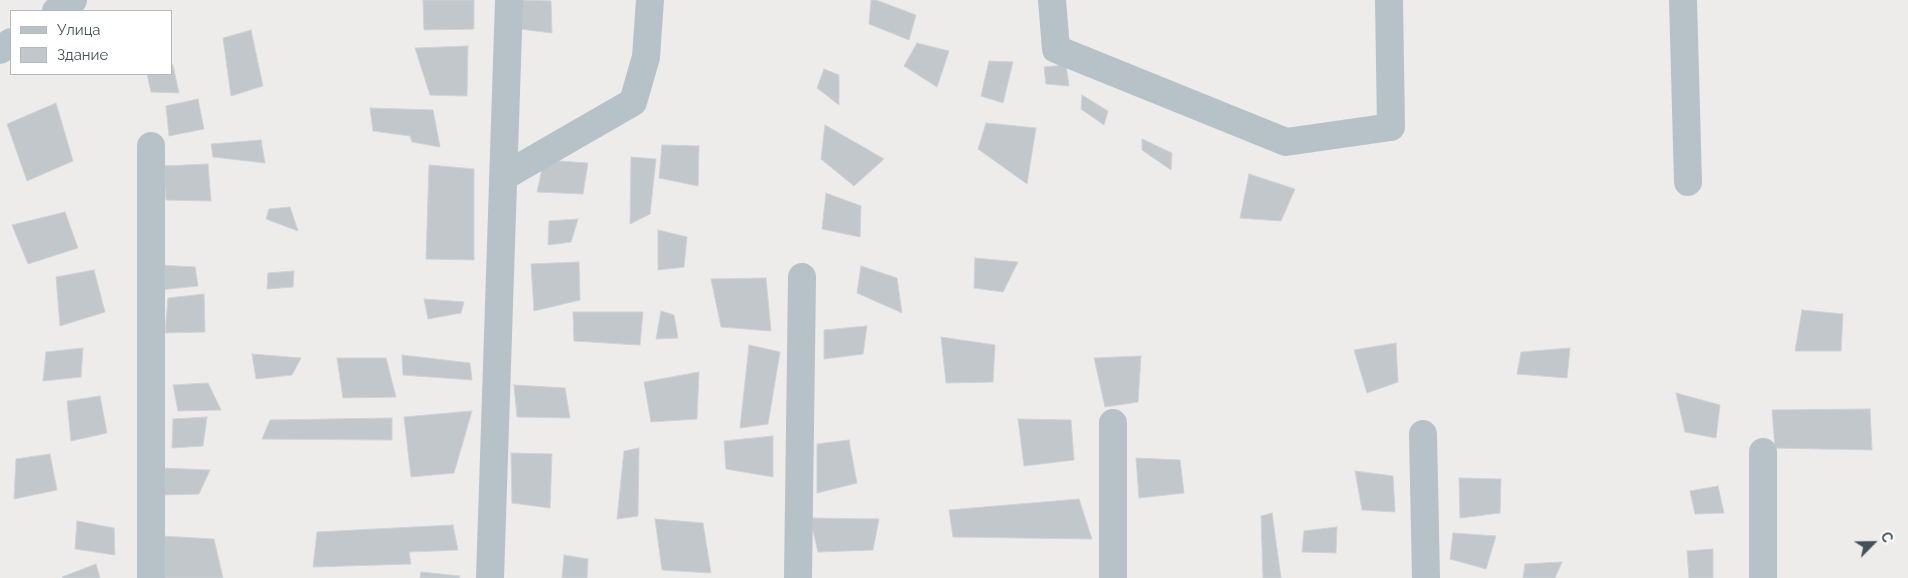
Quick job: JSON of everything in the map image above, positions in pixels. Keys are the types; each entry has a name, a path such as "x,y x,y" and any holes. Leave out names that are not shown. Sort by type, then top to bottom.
{"street":[{"path":"58,10 73,0"},
{"path":"503,177 634,102 646,56 650,0"},
{"path":"1052,0 1056,49 1286,142 1391,126 1389,0"},
{"path":"1683,0 1688,182"},
{"path":"490,578 509,1"},
{"path":"151,146 151,578"},
{"path":"798,578 802,277"},
{"path":"1113,578 1114,424"},
{"path":"1423,434 1426,578"},
{"path":"1763,452 1763,578"}],"building":[{"path":"423,0 474,0 474,29 424,30"},
{"path":"521,0 551,1 552,33 520,29"},
{"path":"871,0 876,0 916,15 909,40 869,24"},
{"path":"251,30 263,86 231,96 223,38"},
{"path":"917,43 949,51 937,87 904,66"},
{"path":"468,46 467,96 430,95 415,48"},
{"path":"989,61 1013,62 1003,103 981,96"},
{"path":"1066,65 1069,86 1046,84 1044,67"},
{"path":"172,66 179,93 151,92 147,75 172,75"},
{"path":"824,69 839,75 839,105 817,88"},
{"path":"1082,95 1108,111 1104,125 1081,109"},
{"path":"198,99 204,129 169,136 166,106"},
{"path":"56,103 73,161 27,181 7,124"},
{"path":"370,108 433,110 440,147 412,142 410,136 373,131"},
{"path":"986,123 1036,128 1027,184 978,149"},
{"path":"825,125 884,159 854,186 821,159"},
{"path":"1142,139 1172,153 1171,170 1142,150"},
{"path":"261,140 265,163 213,157 211,144"},
{"path":"662,145 699,146 698,186 659,178"},
{"path":"631,157 656,159 650,214 630,224"},
{"path":"544,160 588,163 583,194 537,192"},
{"path":"208,164 211,201 166,200 163,166"},
{"path":"429,165 474,169 474,260 426,259"},
{"path":"1249,174 1295,189 1281,221 1240,218"},
{"path":"826,193 861,206 860,237 822,229"},
{"path":"290,207 298,231 266,219 269,209"},
{"path":"65,212 78,248 28,264 12,225"},
{"path":"578,219 571,242 548,245 549,221"},
{"path":"658,230 687,237 684,267 658,270"},
{"path":"975,258 1018,262 1003,292 974,288"},
{"path":"579,262 580,300 534,311 531,264"},
{"path":"159,265 195,267 198,286 159,290"},
{"path":"861,266 897,278 902,313 857,293"},
{"path":"94,270 105,312 60,326 56,277"},
{"path":"294,271 293,287 267,289 268,273"},
{"path":"766,278 771,331 721,327 711,279"},
{"path":"204,294 205,332 165,333 168,298"},
{"path":"424,299 464,302 461,313 428,319"},
{"path":"1802,310 1843,314 1841,351 1795,351"},
{"path":"661,311 674,315 678,338 656,339"},
{"path":"573,312 643,312 640,345 574,341"},
{"path":"867,326 863,354 824,359 824,330"},
{"path":"941,337 995,345 993,382 946,383"},
{"path":"1396,343 1398,382 1367,393 1354,350"},
{"path":"749,345 780,352 768,424 740,428"},
{"path":"83,348 81,377 43,381 46,352"},
{"path":"1570,348 1567,378 1517,374 1521,352"},
{"path":"252,354 301,358 292,375 256,379"},
{"path":"402,355 470,363 472,380 403,375"},
{"path":"1141,356 1138,402 1105,407 1094,358"},
{"path":"337,358 386,358 396,397 343,398"},
{"path":"699,372 697,419 651,422 644,382"},
{"path":"208,383 221,410 178,411 173,385"},
{"path":"514,385 565,388 570,418 517,417"},
{"path":"1676,393 1720,405 1716,438 1685,432"},
{"path":"100,396 107,433 71,441 67,401"},
{"path":"1870,409 1872,450 1775,448 1772,410"},
{"path":"472,411 454,473 411,477 404,417"},
{"path":"207,417 203,446 172,448 173,419"},
{"path":"392,418 392,440 262,439 270,420"},
{"path":"1018,419 1071,420 1074,460 1024,466"},
{"path":"773,436 773,477 726,469 724,441"},
{"path":"849,440 857,483 817,493 817,444"},
{"path":"639,448 638,516 617,519 624,451"},
{"path":"511,453 552,454 550,508 512,503"},
{"path":"50,454 57,490 14,499 16,459"},
{"path":"1136,458 1180,460 1184,493 1139,498"},
{"path":"161,468 210,470 199,494 161,495"},
{"path":"1355,471 1393,476 1395,512 1362,510"},
{"path":"1459,478 1501,479 1500,513 1460,518"},
{"path":"1718,486 1724,513 1695,514 1690,491"},
{"path":"1079,499 1092,539 953,537 949,510"},
{"path":"1272,513 1281,578 1263,578 1261,516"},
{"path":"810,518 879,519 873,550 818,552"},
{"path":"655,519 703,523 711,573 662,570"},
{"path":"77,521 114,528 115,555 75,549"},
{"path":"453,525 458,550 409,552 411,564 313,567 317,532"},
{"path":"1337,527 1336,553 1302,552 1304,531"},
{"path":"1453,533 1496,536 1486,569 1450,559"},
{"path":"161,536 214,539 223,578 165,578"},
{"path":"1713,549 1713,578 1689,578 1687,551"},
{"path":"564,555 588,559 587,578 562,578"},
{"path":"1562,562 1555,578 1523,578 1525,564"},
{"path":"96,564 100,578 62,577"},
{"path":"421,572 460,576 459,578 420,578"}]}
